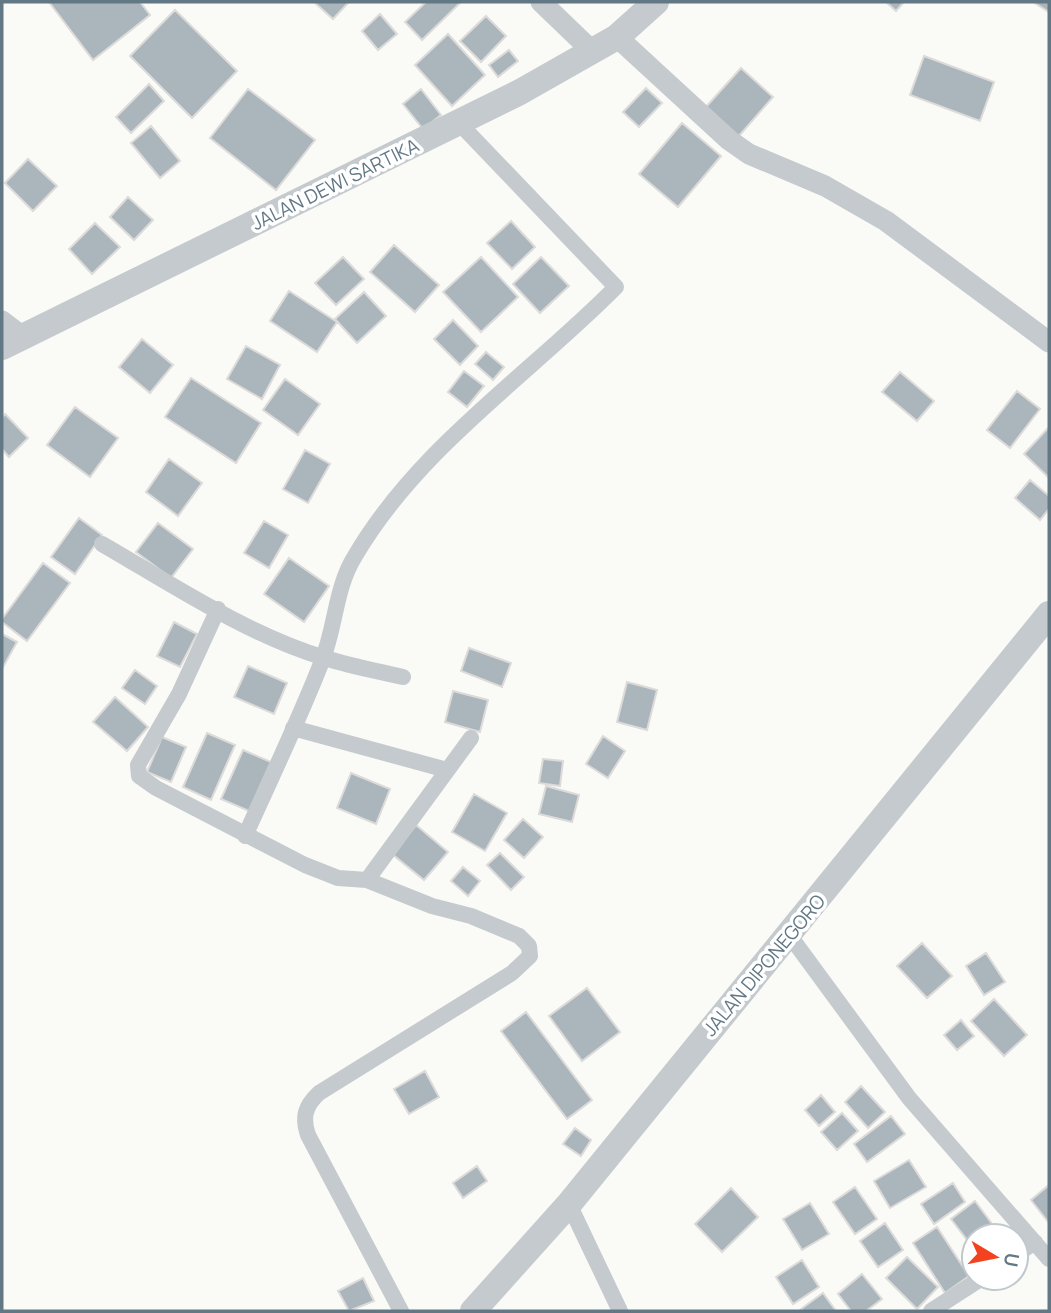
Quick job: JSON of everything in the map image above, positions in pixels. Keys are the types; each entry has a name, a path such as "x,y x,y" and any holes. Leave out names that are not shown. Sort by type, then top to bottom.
{"street":[{"path":"541,2 592,50"},
{"name":"JALAN DEWI SARTIKA","path":"12,342 520,92 617,37 656,2"},
{"path":"617,37 729,140 749,154 825,186 886,220 1049,342"},
{"path":"245,836 324,658 342,579 355,555 391,503 454,434 561,340 616,286 459,123"},
{"path":"2,321 12,342"},
{"path":"102,544 218,609 324,658 403,677"},
{"path":"218,609 179,694 138,765 139,776 245,836 338,878 367,880 432,906 499,926 526,941 531,952 525,963 512,973 319,1093 307,1107 305,1124 309,1135 401,1311"},
{"name":"JALAN DIPONEGORO","path":"473,1311 569,1204 790,936 1049,614"},
{"path":"293,728 447,770"},
{"path":"367,880 471,738"},
{"path":"790,936 909,1098 1049,1259"},
{"path":"569,1204 620,1311"},
{"path":"1030,1245 1035,1242"},
{"path":"931,1311 960,1292"}],"building":[{"path":"49,2 140,2 150,15 93,60"},
{"path":"314,2 349,2 333,19"},
{"path":"426,2 461,2 422,40 405,22"},
{"path":"886,2 904,2 896,11"},
{"path":"1033,2 1049,2 1049,12"},
{"path":"175,10 237,71 192,118 130,56"},
{"path":"380,14 397,34 378,50 362,31"},
{"path":"486,16 506,36 481,62 460,41"},
{"path":"448,34 485,75 452,106 415,65"},
{"path":"509,50 518,61 498,77 489,65"},
{"path":"924,56 994,82 980,121 910,95"},
{"path":"741,68 773,97 738,137 705,108"},
{"path":"149,84 164,101 131,133 116,117"},
{"path":"646,88 662,103 639,127 623,112"},
{"path":"248,89 315,140 276,190 210,138"},
{"path":"421,89 441,115 423,129 403,104"},
{"path":"682,123 721,156 678,207 639,174"},
{"path":"151,126 180,161 160,178 131,143"},
{"path":"28,159 57,186 33,211 5,183"},
{"path":"128,197 153,220 134,240 110,217"},
{"path":"511,221 535,247 512,269 487,243"},
{"path":"95,223 120,247 92,274 69,249"},
{"path":"394,245 439,285 415,312 370,272"},
{"path":"343,257 364,279 336,305 315,283"},
{"path":"481,257 518,297 481,332 443,292"},
{"path":"541,257 569,286 540,313 513,284"},
{"path":"289,291 337,322 317,352 270,321"},
{"path":"364,292 386,316 357,343 335,319"},
{"path":"453,320 478,346 460,365 434,339"},
{"path":"142,339 173,365 150,393 119,367"},
{"path":"246,346 280,365 262,399 227,379"},
{"path":"486,352 504,367 493,380 475,364"},
{"path":"464,371 484,386 467,407 448,392"},
{"path":"900,372 934,401 917,421 882,392"},
{"path":"191,378 261,423 236,463 165,417"},
{"path":"285,379 320,404 298,435 263,410"},
{"path":"1017,391 1040,409 1010,448 987,430"},
{"path":"75,407 118,438 90,477 47,445"},
{"path":"5,414 28,438 9,457 2,449 2,418"},
{"path":"1049,427 1049,476 1048,477 1024,454"},
{"path":"305,450 330,464 308,503 283,489"},
{"path":"169,459 202,483 178,516 146,492"},
{"path":"1030,480 1049,496 1049,509 1040,520 1015,498"},
{"path":"79,518 102,535 75,574 51,557"},
{"path":"264,521 288,535 269,568 244,553"},
{"path":"158,523 193,549 171,578 136,552"},
{"path":"289,558 329,586 304,622 264,594"},
{"path":"43,563 70,583 27,641 2,622 2,619"},
{"path":"174,622 197,634 180,667 157,656"},
{"path":"2,634 17,642 2,669"},
{"path":"469,648 511,663 502,687 461,671"},
{"path":"248,666 287,683 274,714 234,697"},
{"path":"135,670 157,686 145,704 122,688"},
{"path":"627,682 657,690 647,730 617,722"},
{"path":"453,691 488,700 480,732 445,722"},
{"path":"115,697 148,727 127,751 93,722"},
{"path":"207,733 235,745 211,800 183,787"},
{"path":"603,736 625,751 608,778 586,764"},
{"path":"162,737 186,747 171,782 147,772"},
{"path":"243,750 271,762 249,811 221,799"},
{"path":"543,759 563,761 560,786 539,783"},
{"path":"351,773 390,789 376,824 337,808"},
{"path":"546,786 579,795 572,822 539,814"},
{"path":"474,794 507,813 485,851 452,832"},
{"path":"523,819 543,837 524,858 504,840"},
{"path":"416,825 448,852 424,880 392,854"},
{"path":"500,853 524,877 511,890 487,865"},
{"path":"463,867 480,881 468,896 451,881"},
{"path":"922,943 952,976 927,998 897,966"},
{"path":"986,953 1005,982 984,995 966,966"},
{"path":"587,988 620,1032 582,1061 549,1016"},
{"path":"994,999 1027,1035 1004,1056 971,1021"},
{"path":"526,1012 592,1100 567,1119 501,1031"},
{"path":"961,1020 974,1036 957,1050 944,1035"},
{"path":"425,1071 439,1097 409,1114 394,1089"},
{"path":"861,1086 885,1112 868,1128 845,1102"},
{"path":"821,1095 835,1112 819,1126 805,1110"},
{"path":"842,1113 858,1131 837,1150 821,1132"},
{"path":"891,1116 905,1134 867,1162 854,1144"},
{"path":"575,1128 591,1140 581,1156 563,1144"},
{"path":"909,1160 926,1187 890,1208 874,1181"},
{"path":"477,1166 487,1181 463,1198 453,1183"},
{"path":"953,1183 965,1202 934,1224 921,1204"},
{"path":"1049,1185 1049,1223 1031,1200"},
{"path":"855,1187 877,1219 855,1234 833,1202"},
{"path":"731,1188 758,1217 722,1252 695,1224"},
{"path":"975,1201 991,1222 960,1222 960,1231 951,1219"},
{"path":"810,1203 829,1234 802,1250 783,1219"},
{"path":"885,1223 903,1250 878,1267 860,1241"},
{"path":"937,1227 960,1262 960,1282 945,1293 913,1243"},
{"path":"907,1257 938,1287 917,1309 886,1278"},
{"path":"802,1260 819,1287 793,1304 776,1277"},
{"path":"862,1274 882,1299 866,1311 851,1311 838,1294"},
{"path":"363,1278 374,1301 349,1311 338,1291"},
{"path":"823,1293 836,1311 801,1309"}]}
